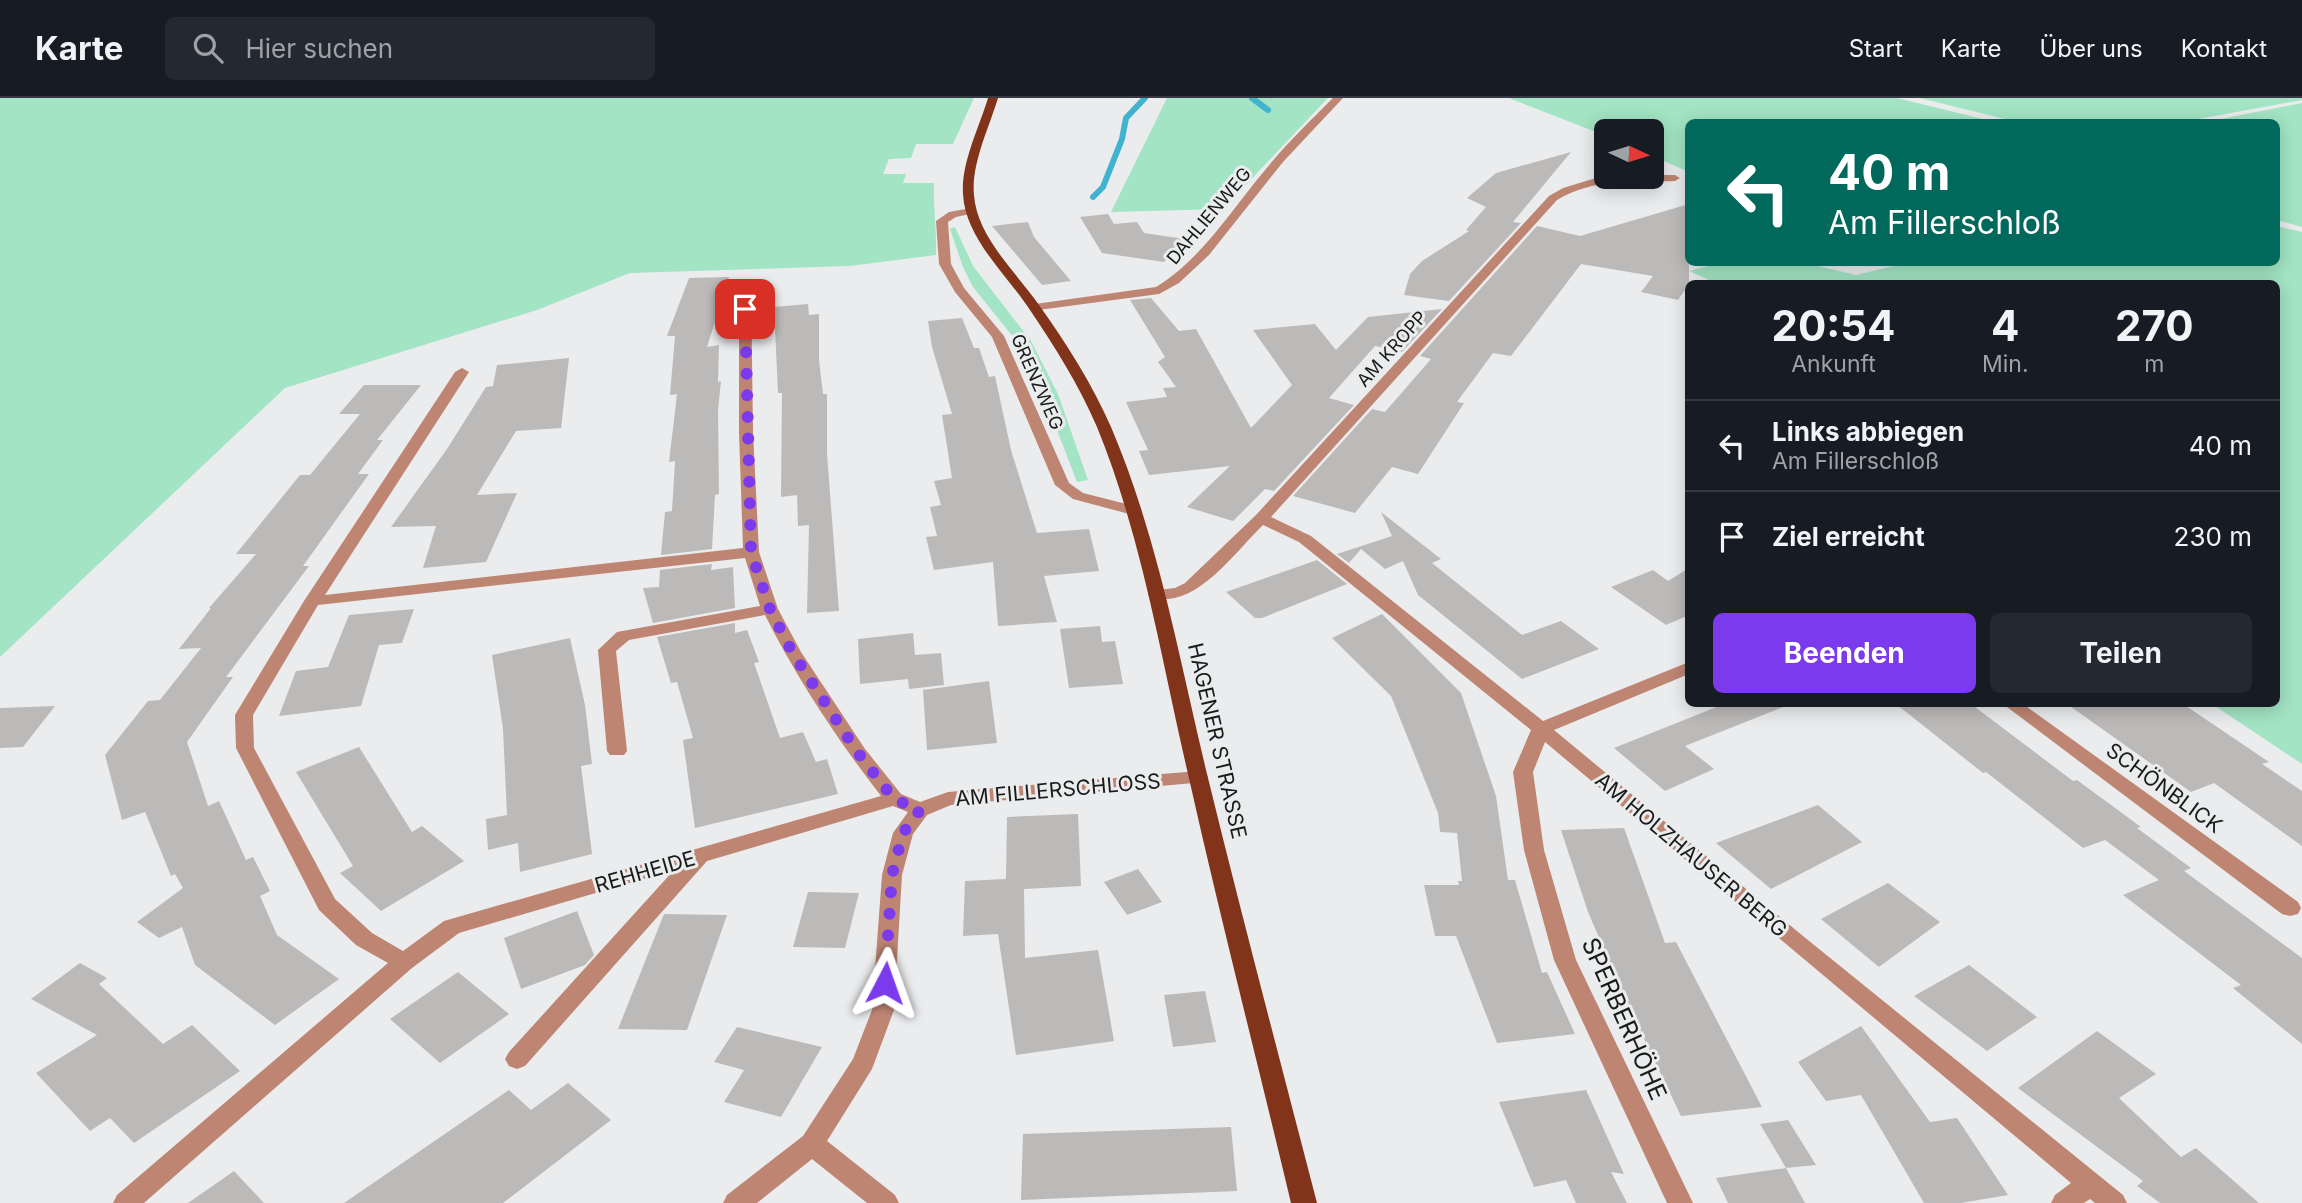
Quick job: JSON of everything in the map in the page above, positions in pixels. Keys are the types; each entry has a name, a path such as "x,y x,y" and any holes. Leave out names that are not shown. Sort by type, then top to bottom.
{"main road":[{"path":"971,211 968,193 971,169 993,98"},
{"name":"HAGENER STRASSE","path":"971,211 982,236 1035,308 1088,390 1109,437 1133,510 1156,595 1198,777 1304,1203"}],"street":[{"name":"DAHLIENWEG","path":"1035,308 1159,290 1177,281 1194,266 1273,167 1338,98"},
{"name":"AM KROPP","path":"1156,595 1179,593 1191,587 1261,518 1553,198 1569,187 1588,182 1675,178"},
{"name":"GRENZWEG","path":"971,211 953,214 942,221 946,264 959,289 998,336 1063,485 1078,496 1133,510"},
{"path":"736,1203 756,1190 812,1143 864,1062 883,1010 892,875 903,833 920,810 894,799 858,753 792,652 770,609 751,552 745,284"},
{"path":"404,962 365,939 327,904 245,748 244,715 312,601 462,372"},
{"name":"AM HOLZHAUSER BERG","path":"1261,518 1305,539 1541,729 2113,1203"},
{"path":"312,601 751,552"},
{"path":"617,751 607,650 623,636 770,609"},
{"path":"1541,729 1685,669"},
{"name":"SCHÖNBLICK","path":"2016,707 2290,908"},
{"name":"SPERBERHÖHE","path":"1541,729 1523,772 1534,850 1565,960 1680,1203"},
{"name":"AM FILLERSCHLOSS","path":"920,810 948,799 1198,777"},
{"name":"REHHEIDE","path":"126,1203 404,962 452,927 894,799"},
{"path":"517,1059 699,856"},
{"path":"812,1143 886,1203"},
{"path":"2064,1203 2090,1184"}],"green space":[{"path":"0,98 974,98 953,144 916,144 911,158 889,159 883,174 906,174 903,183 934,183 936,255 850,266 630,273 537,310 285,388 0,657"},
{"path":"1167,98 1328,98 1223,209 1111,212"},
{"path":"1509,98 1897,98 1983,119 1685,119 1685,170 1664,161 1664,119 1594,119 1594,131"},
{"path":"1920,98 2302,98 2198,119 2005,119"},
{"path":"2302,103 2302,227 2280,221 2280,119 2220,119"},
{"path":"955,227 973,266 1031,341 1058,394 1088,480 1077,482 1044,396 1018,343 973,287 950,229"},
{"path":"2280,227 2302,232 2302,764 2216,707 2280,707 2280,280 1709,280 1689,271 1709,266 1817,266 1856,275 1894,266 2280,266"}],"building":[{"path":"1571,152 1513,222 1521,223 1449,301 1404,295 1410,274 1422,261 1469,231 1466,230 1486,207 1467,198 1496,173"},
{"path":"1685,205 1685,266 1689,266 1689,280 1685,280 1685,290 1678,300 1641,292 1653,276 1581,264 1511,356 1493,353 1457,402 1464,403 1418,474 1392,467 1355,513 1293,496 1372,409 1385,412 1431,359 1420,356 1537,226 1580,236"},
{"path":"1108,214 1114,224 1137,222 1144,233 1185,239 1164,262 1102,253 1080,217"},
{"path":"1028,222 1034,237 1071,281 1042,285 992,226"},
{"path":"729,277 707,347 719,345 718,382 721,381 718,410 719,494 715,495 712,549 661,555 665,512 672,511 675,461 669,462 677,394 670,395 675,336 667,336 689,278"},
{"path":"1151,298 1179,331 1196,329 1251,428 1292,385 1253,330 1315,324 1336,350 1368,317 1442,309 1402,352 1375,346 1329,398 1354,405 1274,491 1265,489 1233,521 1187,507 1230,466 1149,475 1139,451 1148,450 1126,402 1167,397 1163,388 1176,387 1158,362 1165,357 1130,300"},
{"path":"808,304 809,315 819,314 819,360 823,394 827,394 827,454 839,611 807,613 809,525 798,526 797,495 781,497 782,393 778,393 774,307"},
{"path":"962,318 974,348 979,348 989,377 995,376 1011,450 1037,533 1089,529 1099,571 1044,576 1057,622 998,626 993,562 934,570 926,537 937,536 930,507 941,505 934,481 952,478 942,415 952,414 932,347 928,321"},
{"path":"569,358 561,428 516,431 477,495 517,493 486,562 423,568 436,526 391,527 447,449 486,387 493,386 497,365"},
{"path":"364,385 421,385 377,440 383,440 358,474 369,474 303,566 309,566 226,677 233,677 187,742 208,806 219,801 246,860 253,857 270,891 260,896 277,935 339,979 275,1025 195,965 182,927 159,938 137,922 183,888 175,874 171,876 145,812 122,820 105,755 148,701 160,700 201,648 179,649 209,608 256,554 236,554 300,475 310,475 360,414 339,414"},
{"path":"1381,512 1441,559 1432,563 1522,635 1561,621 1599,649 1522,679 1418,595 1403,561 1385,569 1361,549 1349,563 1337,554 1392,536"},
{"path":"1317,560 1347,584 1262,618 1255,618 1226,592"},
{"path":"712,564 711,570 733,567 735,608 653,623 643,588 659,587 660,570"},
{"path":"1653,570 1668,581 1685,570 1685,617 1666,625 1611,587"},
{"path":"414,609 402,643 379,645 361,706 279,716 296,671 328,667 349,615"},
{"path":"1382,614 1461,693 1496,796 1508,880 1515,880 1542,973 1547,972 1575,1034 1497,1043 1456,936 1435,936 1424,885 1459,885 1458,881 1462,881 1457,833 1440,832 1438,813 1391,696 1332,638"},
{"path":"735,623 735,633 747,630 759,662 754,663 780,738 803,732 816,762 827,759 838,794 695,828 683,740 693,738 677,682 671,683 657,637"},
{"path":"1100,626 1102,642 1115,641 1123,684 1069,688 1060,629"},
{"path":"913,633 915,655 941,653 944,685 909,689 908,679 860,684 858,639"},
{"path":"570,638 585,705 592,764 581,766 592,854 520,872 518,843 488,850 486,819 507,815 503,729 492,655"},
{"path":"989,681 997,743 927,750 923,690"},
{"path":"55,706 23,747 0,748 0,708"},
{"path":"1716,707 1783,707 1685,746 1714,769 1665,791 1614,748"},
{"path":"1900,707 1975,707 2073,781 2077,780 2141,827 2137,828 2191,868 2184,871 2302,958 2302,1044 2233,988 2241,985 2123,895 2159,880 2105,840 2083,848 1986,772 1983,773"},
{"path":"2071,707 2187,707 2269,762 2262,764 2302,791 2302,846 2214,783 2191,792"},
{"path":"359,747 412,832 422,826 464,861 381,911 340,873 353,866 296,772"},
{"path":"1818,805 1862,842 1771,889 1716,843"},
{"path":"1078,814 1081,886 1024,889 1025,958 1098,950 1114,1041 1016,1055 998,934 963,936 965,881 1006,879 1007,817"},
{"path":"1624,828 1665,943 1676,942 1762,1107 1681,1116 1632,1014 1588,912 1561,830"},
{"path":"1138,869 1162,902 1127,915 1104,882"},
{"path":"1888,883 1940,922 1879,967 1821,919"},
{"path":"808,892 859,893 845,948 793,947"},
{"path":"577,911 594,955 585,965 521,989 504,938"},
{"path":"664,914 727,915 687,1030 618,1029"},
{"path":"80,963 107,978 99,984 163,1044 192,1025 240,1071 134,1143 110,1118 90,1131 36,1073 97,1035 31,999"},
{"path":"1969,965 2037,1017 1987,1051 1914,996"},
{"path":"458,972 509,1014 440,1063 390,1019"},
{"path":"1205,991 1216,1042 1173,1047 1164,995"},
{"path":"1861,1026 1930,1122 1957,1118 2008,1195 1961,1203 1924,1203 1861,1095 1826,1101 1798,1062"},
{"path":"737,1027 822,1047 781,1117 724,1102 744,1070 714,1062"},
{"path":"2097,1031 2156,1074 2119,1098 2181,1157 2196,1148 2259,1203 2160,1203 2137,1186 2143,1181 2018,1088"},
{"path":"568,1083 611,1120 503,1203 344,1203 509,1090 531,1110"},
{"path":"1586,1090 1624,1174 1611,1172 1627,1203 1576,1203 1566,1180 1534,1187 1499,1102"},
{"path":"1788,1120 1816,1165 1786,1168 1760,1124"},
{"path":"1231,1127 1237,1191 1021,1200 1023,1134"},
{"path":"1786,1168 1805,1203 1728,1203 1716,1178"},
{"path":"234,1171 264,1203 188,1203"}],"waterway":[{"path":"1093,197 1103,187 1122,139 1126,118 1145,98"},
{"path":"1252,98 1268,110"}],"route":[{"path":"745,309 751,552 770,609 792,652 858,753 894,799 920,810 903,833 892,875 885,983"}]}
